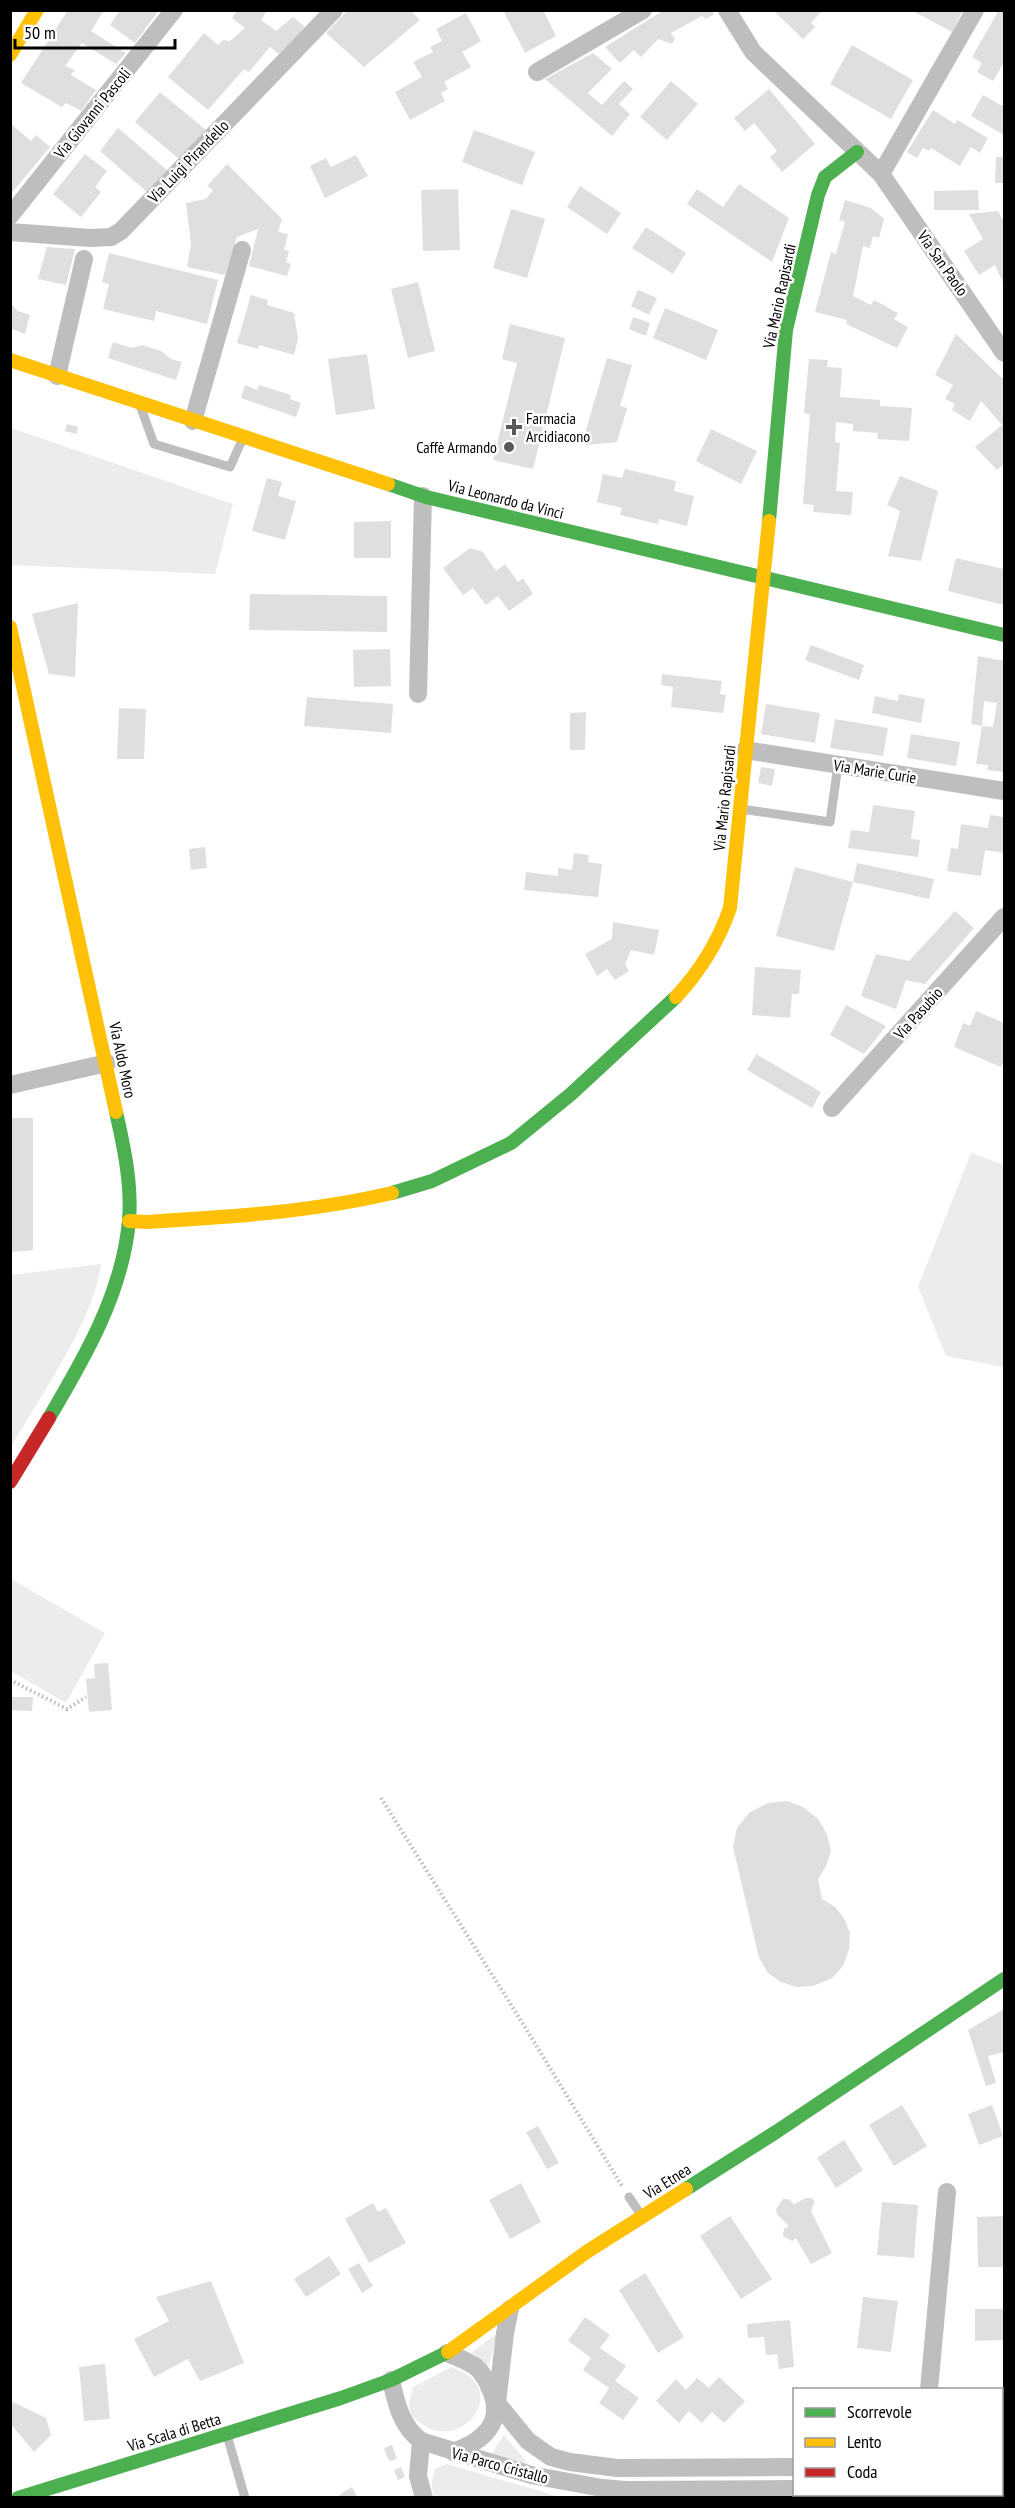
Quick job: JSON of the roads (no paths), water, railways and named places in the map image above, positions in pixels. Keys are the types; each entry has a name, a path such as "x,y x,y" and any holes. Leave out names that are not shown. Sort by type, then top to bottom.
{"street":[{"path":"10,55 37,10"},
{"name":"Via Giovanni Pascoli","path":"10,216 174,10"},
{"name":"Via Luigi Pirandello","path":"10,232 90,238 111,237 121,231 334,10"},
{"path":"537,72 643,10"},
{"name":"Via San Paolo","path":"727,10 753,52 881,174 1005,353"},
{"path":"881,174 975,10"},
{"name":"Via Mario Rapisardi","path":"129,1221 147,1222 288,1212 326,1207 392,1195 449,1174 510,1144 572,1095 680,994 711,956 725,928 730,908 764,578 786,330 818,195 825,177 857,152"},
{"path":"194,421 242,250"},
{"path":"57,376 84,260"},
{"name":"Via Leonardo da Vinci","path":"10,360 423,496 1005,634"},
{"path":"418,694 423,496"},
{"name":"Via Aldo Moro","path":"10,627 123,1142 129,1221 119,1276 106,1310 87,1350 10,1482"},
{"name":"Via Marie Curie","path":"745,750 1005,791"},
{"name":"Via Pasubio","path":"832,1108 1005,917"},
{"path":"10,1085 107,1063"},
{"name":"Via Etnea","path":"341,2398 391,2380 447,2353 588,2251 776,2132 1005,1979"},
{"path":"928,2388 947,2192"},
{"path":"453,2452 469,2447 485,2434 494,2420 510,2309"},
{"path":"447,2353 477,2368 489,2384 497,2403"},
{"path":"391,2380 396,2405 404,2423 421,2441 418,2476 424,2498"},
{"name":"Via Scala di Betta","path":"18,2498 341,2398"},
{"name":"Via Parco Cristallo","path":"497,2403 528,2441 551,2457 570,2462 617,2468 793,2467"},
{"name":"Via Parco Cristallo","path":"421,2441 531,2475 602,2488 626,2490 793,2489"}],"lane":[{"path":"139,403 154,444 230,466 244,437"},
{"path":"739,809 830,822 838,765"},
{"path":"629,2197 642,2217"},
{"path":"226,2433 245,2498"}],"place":[{"name":"Farmacia Arcidiacono","path":"514,427"},
{"name":"Caffè Armando","path":"509,447"}]}
